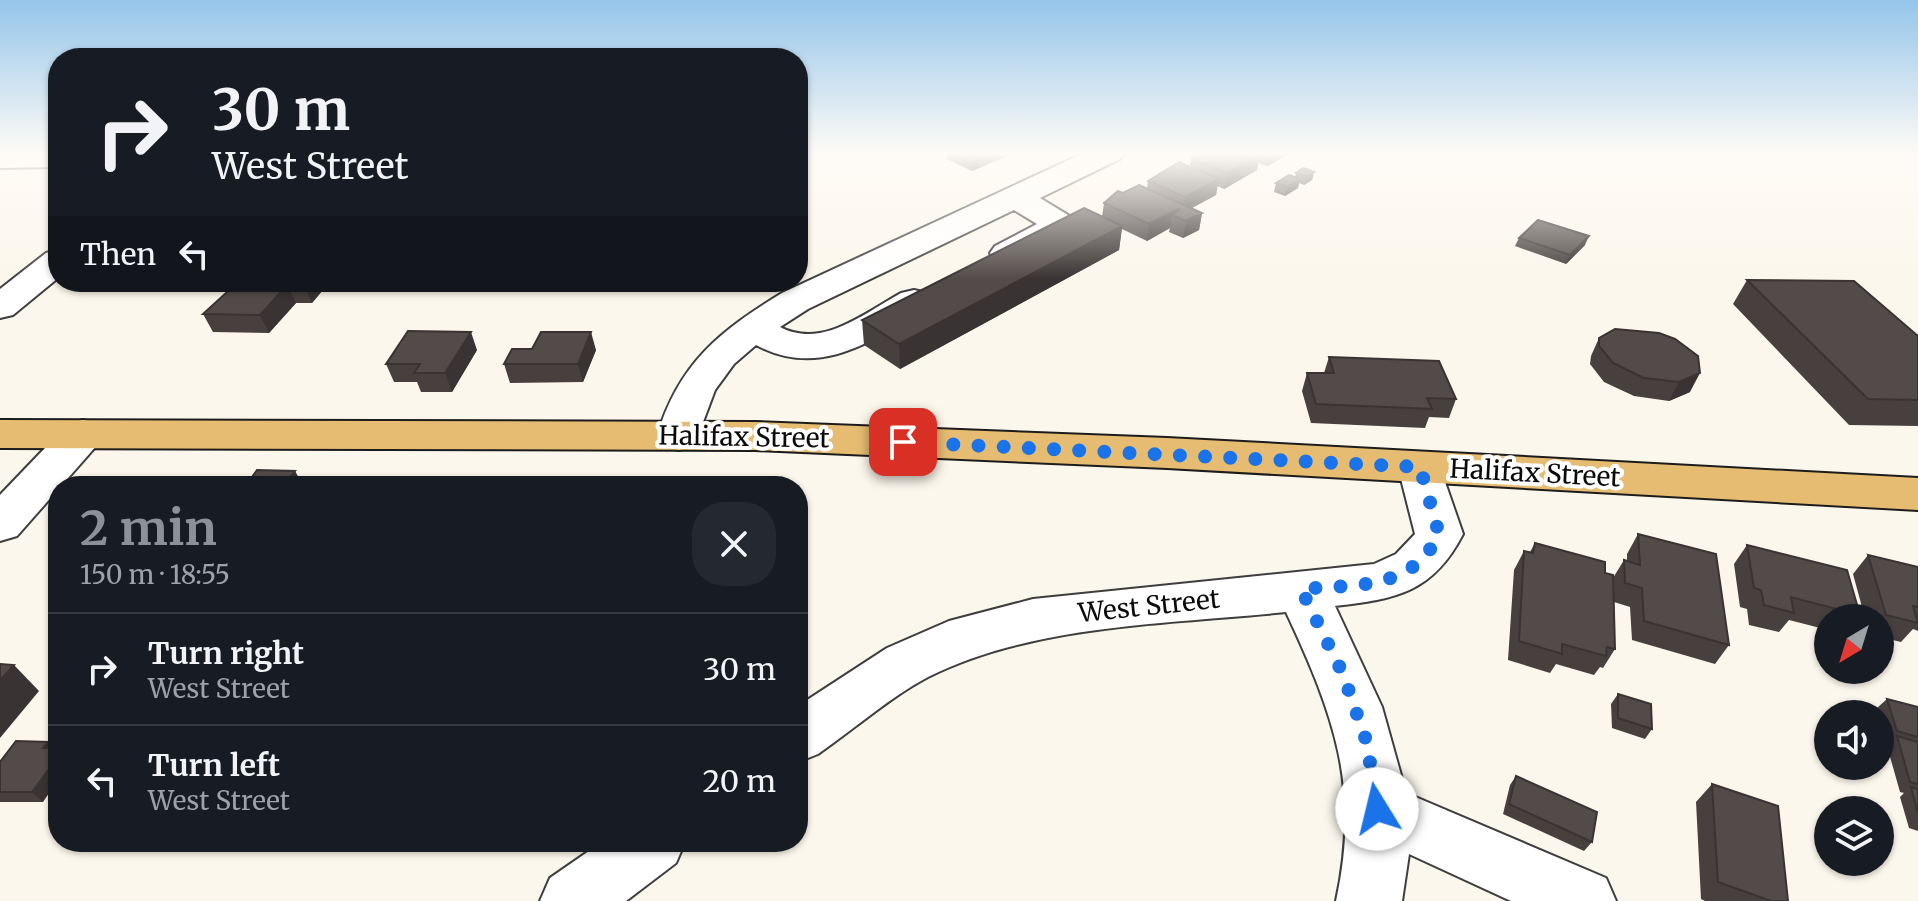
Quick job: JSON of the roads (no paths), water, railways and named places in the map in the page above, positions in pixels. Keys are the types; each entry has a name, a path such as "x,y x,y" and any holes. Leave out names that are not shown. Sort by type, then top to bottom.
{"main road":[{"name":"Halifax Street","path":"0,434 845,439 1167,453 1918,494"}],"street":[{"path":"679,436 685,405 700,377 752,327 795,301 1020,195"},
{"path":"752,327 793,347 830,344 1056,228 1056,222 1016,197"},
{"path":"0,307 48,268"},
{"path":"0,524 83,434"},
{"name":"West Street","path":"808,730 906,663 968,636 1033,619 1375,583 1406,573 1429,556 1439,534 1420,467"},
{"path":"1301,589 1348,688 1367,743 1379,836 1369,901"},
{"path":"1377,809 1583,901"},
{"path":"573,901 640,852"}]}
